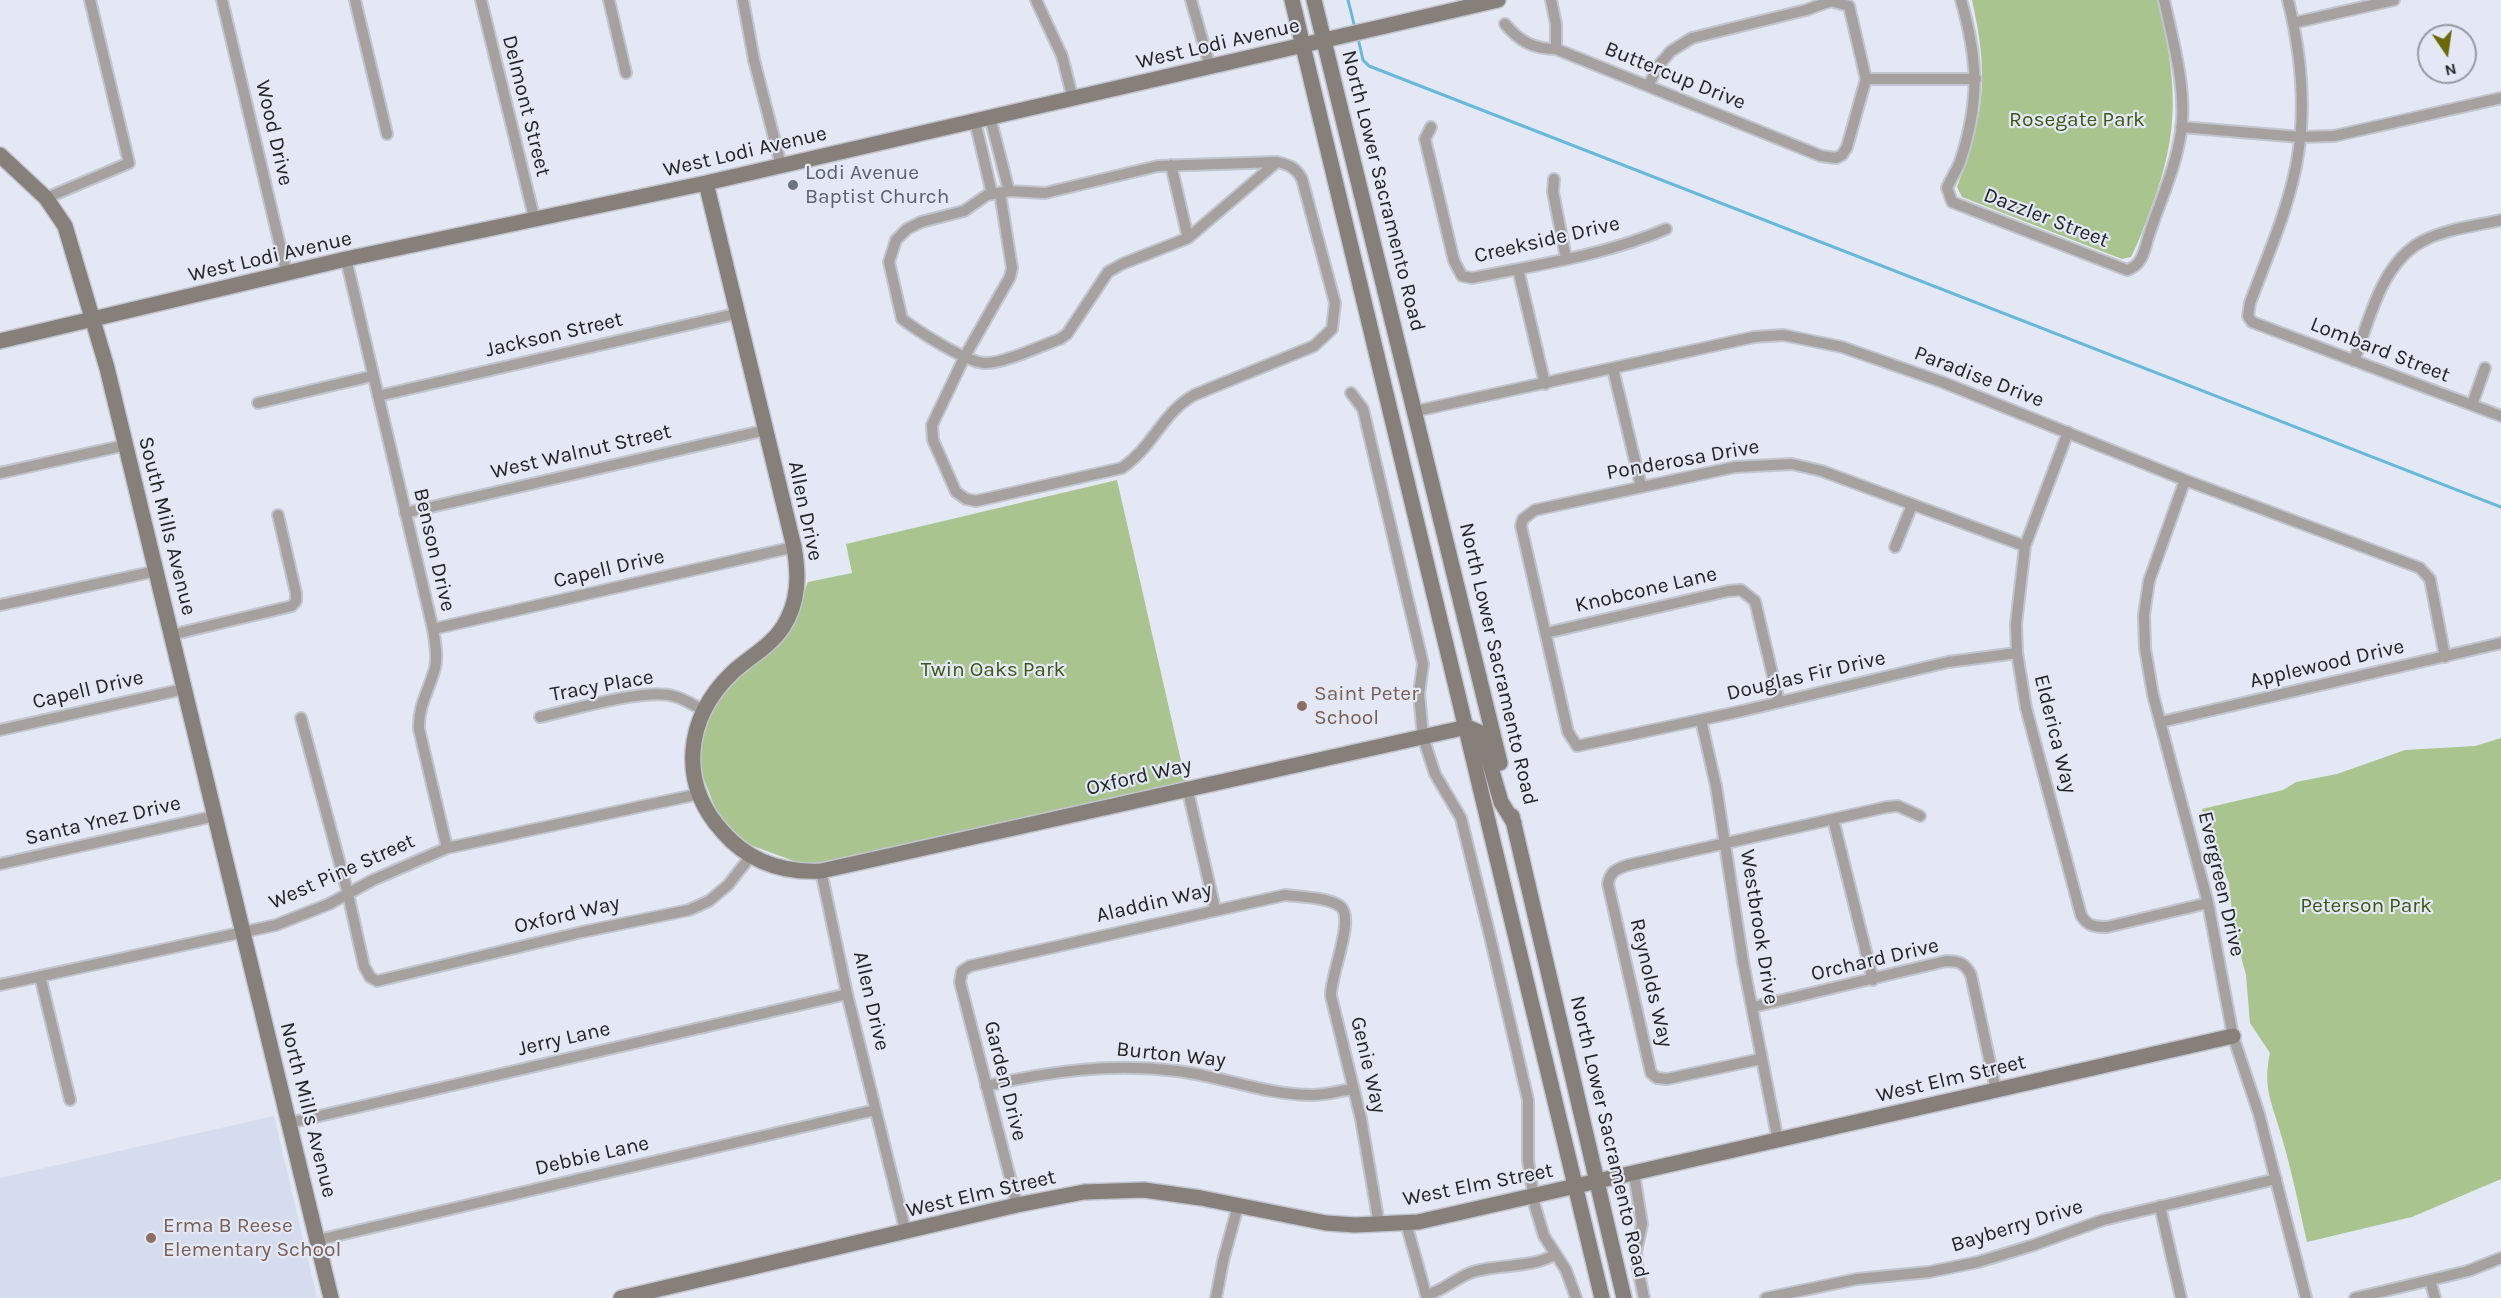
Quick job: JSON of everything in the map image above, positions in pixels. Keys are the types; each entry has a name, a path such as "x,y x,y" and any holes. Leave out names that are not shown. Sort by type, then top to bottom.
{"street":[{"path":"46,198 129,163 90,0"},
{"name":"Wood Drive","path":"222,0 287,275"},
{"path":"355,0 387,134"},
{"name":"Delmont Street","path":"481,0 535,220"},
{"path":"609,0 626,73"},
{"path":"743,0 754,60 781,165"},
{"path":"1036,0 1062,56 1073,99"},
{"path":"1191,0 1210,68"},
{"name":"North Lower Sacramento Road","path":"1292,0 1602,1298"},
{"name":"North Lower Sacramento Road","path":"1314,0 1416,411 1624,1298"},
{"name":"West Lodi Avenue","path":"0,341 92,322 346,260 706,183 1498,0"},
{"path":"1551,0 1556,24 1556,49"},
{"path":"1648,86 1659,65 1671,51 1692,38 1806,10 1831,1 1845,3 1852,13 1866,79 1976,79 1969,24 1962,0"},
{"path":"2164,0 2179,75 2181,127 2300,137 2334,136 2501,98"},
{"path":"2288,0 2294,23 2299,72 2300,137"},
{"path":"2294,23 2394,0"},
{"name":"Buttercup Drive","path":"1505,24 1523,42 1541,49 1556,49 1821,156 1836,158 1842,155 1866,79"},
{"name":"Dazzler Street","path":"1976,79 1974,109 1960,161 1947,188 1948,196 1958,207 1977,211 2121,269 2134,268 2142,258 2166,187 2181,127"},
{"path":"990,117 1000,193 1012,268 1010,277 965,356 932,425 933,440 940,460 956,492 966,499 976,501 1122,468 1139,456 1179,404 1194,395 1314,346 1332,329 1335,303 1302,179 1289,164 1277,162 1171,165 1045,193 1000,193 987,195 964,211 921,222 896,240 889,262 902,319 965,356 983,363 996,361 1060,339 1067,334 1108,272 1122,264 1188,238 1277,162"},
{"path":"975,121 1000,193"},
{"name":"Creekside Drive","path":"1431,127 1425,139 1452,252 1462,276 1472,278 1566,258 1644,238 1666,229"},
{"name":"Lombard Street","path":"2300,137 2286,206 2250,303 2248,316 2252,322 2501,416"},
{"name":"South Mills Avenue","path":"0,155 46,198 69,235 107,368 243,932"},
{"path":"1171,165 1188,238"},
{"path":"1554,179 1553,192 1566,258"},
{"name":"Allen Drive","path":"706,183 794,547 798,579 794,603 783,627 765,648 733,672 703,710 695,734 692,759 699,794 713,822 732,843 750,857 792,870 821,871 847,994 906,1233"},
{"path":"2354,361 2382,287 2408,251 2433,237 2501,220"},
{"name":"Benson Drive","path":"346,260 433,629 437,654 435,668 418,715 419,729 447,848"},
{"path":"1518,269 1545,384"},
{"name":"Jackson Street","path":"378,396 739,313"},
{"name":"Paradise Drive","path":"1416,411 1754,337 1784,335 1806,338 1842,347 1942,382 2185,480 2420,568 2430,579 2445,657"},
{"path":"2472,405 2485,368"},
{"path":"1613,369 1641,486"},
{"path":"258,403 372,376"},
{"path":"1383,376 1398,406 1416,411"},
{"path":"1351,393 1363,409 1423,664 1419,694 1423,737 1435,774 1461,818 1528,1100 1528,1160 1533,1195 1544,1236 1554,1255 1566,1270 1576,1298"},
{"name":"West Walnut Street","path":"405,513 766,430"},
{"name":"Elderica Way","path":"2068,432 2025,546 2016,624 2017,653 2026,708 2083,920 2095,927 2107,927 2208,903"},
{"path":"0,472 126,445"},
{"name":"Ponderosa Drive","path":"1546,633 1522,523 1528,514 1535,510 1735,467 1792,464 1822,471 2025,546"},
{"name":"Evergreen Drive","path":"2185,480 2156,556 2145,599 2145,648 2153,695 2208,903 2233,1036 2259,1114 2306,1298"},
{"path":"1895,547 1912,505"},
{"path":"171,635 292,606 296,602 297,593 278,515"},
{"name":"Capell Drive","path":"433,629 794,547"},
{"path":"0,605 156,571"},
{"name":"Knobcone Lane","path":"1546,633 1728,591 1741,590 1753,596 1755,601 1779,702"},
{"name":"Douglas Fir Drive","path":"1546,633 1572,741 1577,746 1605,742 1948,662 2017,653"},
{"name":"Applewood Drive","path":"2161,722 2501,643"},
{"name":"Capell Drive","path":"0,730 184,689"},
{"name":"Tracy Place","path":"540,717 620,699 663,694 675,696 703,710"},
{"path":"301,718 348,894"},
{"name":"Westbrook Drive","path":"1701,720 1726,844 1743,962 1778,1141"},
{"path":"1467,727 1481,733 1501,802 1514,823"},
{"name":"Oxford Way","path":"821,871 1187,787 1467,727"},
{"path":"1187,787 1215,909"},
{"name":"West Pine Street","path":"0,985 290,920 426,855 447,848 699,794"},
{"path":"1726,844 1899,806 1920,816"},
{"name":"Santa Ynez Drive","path":"0,864 215,816"},
{"path":"1833,819 1873,980"},
{"name":"Reynolds Way","path":"1726,844 1628,865 1615,870 1608,884 1651,1073 1658,1078 1676,1077 1761,1059"},
{"name":"Oxford Way","path":"348,894 364,966 374,979 387,980 582,932 689,910 709,901 728,885 750,857"},
{"name":"Aladdin Way","path":"965,969 1215,909 1285,896 1317,899 1339,906 1346,917"},
{"name":"Genie Way","path":"1346,917 1330,988 1372,1174 1379,1224"},
{"name":"North Mills Avenue","path":"243,932 331,1298"},
{"name":"Orchard Drive","path":"1753,1007 1946,961 1958,961 1966,965 1971,975 1996,1090"},
{"name":"Garden Drive","path":"965,969 960,982 1017,1205"},
{"path":"40,976 70,1100"},
{"name":"Jerry Lane","path":"289,1123 847,994"},
{"name":"West Elm Street","path":"621,1298 906,1233 1017,1205 1084,1192 1144,1190 1326,1223 1406,1223 1596,1183 2233,1036"},
{"name":"Burton Way","path":"986,1086 1053,1072 1122,1067 1206,1075 1290,1094 1313,1095 1352,1089"},
{"name":"Debbie Lane","path":"318,1240 875,1110"},
{"path":"1634,1174 1642,1224 1636,1252 1644,1298"},
{"name":"Bayberry Drive","path":"1767,1298 1857,1279 1929,1272 1978,1262 2103,1220 2276,1179"},
{"path":"1216,1298 1238,1206"},
{"path":"2160,1206 2181,1298"},
{"path":"1406,1223 1426,1297 1436,1293 1451,1281 1476,1271 1536,1262 1554,1255"},
{"path":"2355,1298 2468,1271 2501,1258"},
{"path":"2430,1280 2435,1298"}],"shaded area":[{"name":"Erma B Reese Elementary School","path":"274,1116 317,1298 0,1298 0,1178"}],"green space":[{"name":"Rosegate Park","path":"1972,0 2158,0 2172,82 2171,131 2160,182 2131,257 2122,259 1962,197 1957,187 1974,138 1981,95 1981,51"},
{"name":"Twin Oaks Park","path":"1117,480 1187,787 821,871 726,836 693,751 718,688 780,645 808,582 852,573 846,544"},
{"name":"Peterson Park","path":"2501,738 2501,1179 2412,1217 2307,1242 2268,1087 2270,1053 2250,1023 2246,975 2234,932 2229,883 2206,826 2202,809 2283,790 2296,782 2337,774 2405,750 2475,746"}],"waterway":[{"path":"1348,0 1355,28"},
{"path":"1358,38 1363,60 1369,66 2501,507"}],"place":[{"name":"Lodi Avenue Baptist Church","path":"793,185"},
{"name":"Saint Peter School","path":"1302,706"},
{"name":"Erma B Reese Elementary School","path":"151,1238"}]}
